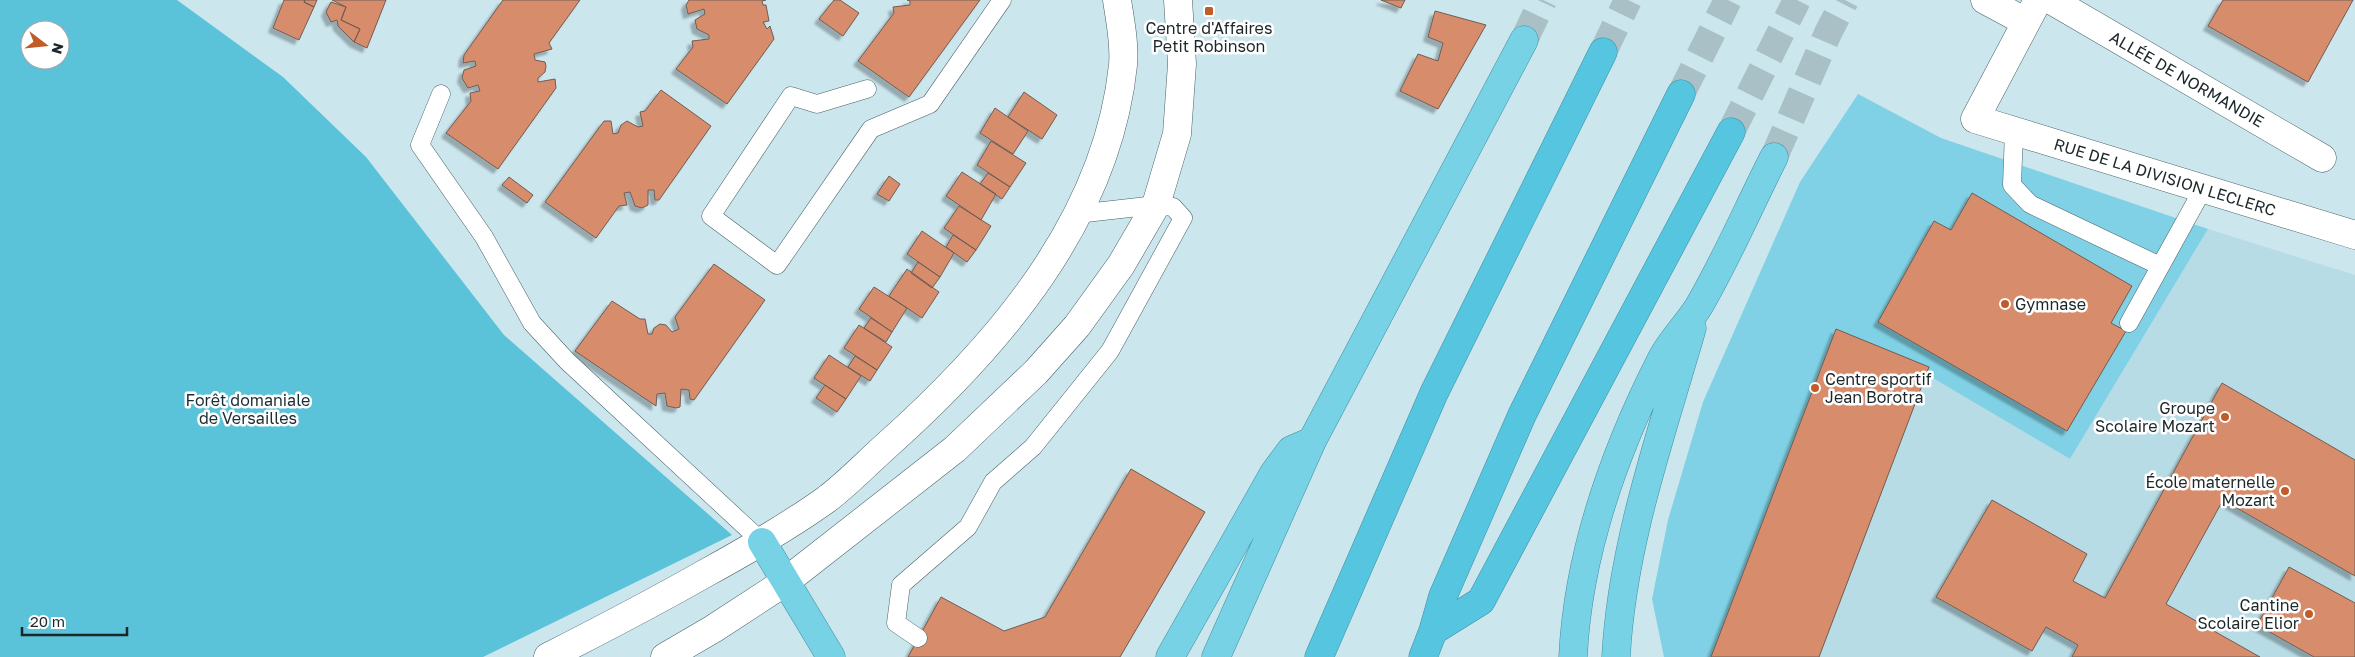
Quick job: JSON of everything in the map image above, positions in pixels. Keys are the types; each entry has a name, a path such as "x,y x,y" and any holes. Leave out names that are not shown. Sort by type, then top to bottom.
{"highway":[{"path":"1216,657 1312,442 1524,40"},
{"path":"1319,657 1434,394 1603,52"},
{"path":"1422,657 1433,631 1443,596 1522,415 1681,94"},
{"path":"1433,631 1481,601 1731,132"},
{"path":"1573,657 1579,598 1591,543 1608,482 1663,356 1698,306 1774,157"},
{"path":"1616,657 1628,561 1643,494 1698,306"},
{"path":"1170,657 1274,473 1290,450 1312,442"},
{"path":"762,542 831,657"}],"main road":[{"path":"548,657 632,615 762,542 828,498 923,413 984,350 1038,281 1095,179 1114,120 1124,62 1117,0"},
{"path":"665,657 713,629 785,582 954,449 1036,372 1077,326 1121,264 1156,205 1177,134 1182,64 1178,0"},
{"path":"1985,0 2032,11"},
{"name":"ALLÉE DE NORMANDIE","path":"2051,0 2322,158"},
{"name":"RUE DE LA DIVISION LECLERC","path":"2032,11 1975,119 2355,235"}],"lane":[{"path":"867,89 817,104 791,96 711,216 776,264 871,129 930,104 1002,0"},
{"path":"441,94 420,145 484,237 532,323 567,362 762,542"},
{"path":"2014,131 2012,185 2030,204 2160,266"},
{"path":"2129,323 2203,189"},
{"path":"918,638 896,623 901,585 968,528 993,482 1033,447 1110,351 1183,218 1173,207 1156,205 1077,214"}],"shaded area":[{"name":"Centre sportif Jean Borotra","path":"1858,94 1941,138 2208,229 2070,459 1926,374 1819,657 1664,657 1652,599 1668,520 1703,402 1800,182"},
{"name":"Groupe Scolaire Mozart","path":"2208,229 2355,275 2355,657 1819,657 1926,374 2070,459"}],"green space":[{"name":"Forêt domaniale de Versailles","path":"0,0 177,0 283,77 366,157 504,335 732,535 483,657 0,657"}],"building":[{"path":"284,0 305,0 304,2 314,7 299,40 273,28"},
{"path":"305,0 317,0 314,7 304,2"},
{"path":"332,0 386,0 367,48 354,42 360,29 341,20 346,7"},
{"path":"503,0 580,0 549,43 552,49 534,54 535,60 545,62 546,66 545,72 538,78 538,82 555,79 556,88 498,169 446,133 471,101 470,93 480,91 478,85 468,88 462,78 464,70 476,66 475,61 463,63 464,55"},
{"path":"689,0 766,0 762,1 763,5 766,5 769,21 763,22 767,29 770,26 774,39 727,104 676,69 693,47 692,41 709,39 709,35 697,29 695,20 705,14 704,9 688,14 686,5"},
{"path":"834,0 840,0 859,13 843,36 819,19"},
{"path":"907,0 980,0 909,97 858,61 894,13 893,7 910,5 910,1"},
{"path":"1381,0 1405,0 1401,8"},
{"path":"2223,0 2353,0 2308,82 2208,26"},
{"path":"331,2 346,7 341,20 360,29 354,42 338,26 337,20 331,22 326,12"},
{"path":"1435,11 1486,25 1438,109 1400,91 1418,54 1438,61 1443,43 1428,37"},
{"path":"661,90 711,126 659,200 655,200 654,190 648,190 648,205 642,208 635,206 630,192 624,193 627,205 619,206 596,238 545,202 604,121 611,121 613,134 618,133 621,125 627,121 638,127 643,126 640,112 645,111"},
{"path":"1024,92 1057,115 1042,139 1008,117"},
{"path":"995,108 1028,131 1013,154 980,133"},
{"path":"991,141 1026,163 1010,187 977,165"},
{"path":"962,172 996,194 981,220 946,196"},
{"path":"988,173 1010,187 1002,199 980,184"},
{"path":"889,176 900,184 889,201 877,194"},
{"path":"509,177 533,195 527,203 502,185"},
{"name":"Gymnase","path":"1972,193 2132,286 2111,323 2126,331 2067,431 1878,322 1934,221 1951,230"},
{"path":"959,206 991,226 976,250 944,228"},
{"path":"922,231 954,253 940,277 907,254"},
{"path":"953,235 976,250 967,262 946,247"},
{"path":"918,262 940,277 932,288 911,273"},
{"path":"714,264 765,300 694,400 690,399 689,390 681,389 680,407 667,406 665,393 657,394 656,406 575,351 612,301 640,319 645,319 648,334 652,334 654,328 660,324 666,325 672,332 679,329 675,317"},
{"path":"907,269 939,292 922,318 889,296"},
{"path":"874,287 907,308 892,332 859,309"},
{"path":"871,318 892,332 886,342 864,328"},
{"path":"859,325 892,347 877,370 844,348"},
{"path":"1836,329 1929,367 1819,657 1711,657"},
{"path":"829,355 861,376 846,399 814,378"},
{"path":"855,356 877,370 870,381 848,367"},
{"path":"2222,383 2355,460 2355,576 2223,500 2166,604 2260,657 2072,657 2078,645 2046,627 2032,651 1936,597 1992,500 2087,554 2073,581 2105,598"},
{"path":"825,385 846,399 837,412 816,398"},
{"path":"1131,469 1205,512 1120,657 908,657 941,597 1004,631 1045,617"},
{"name":"Cantine Scolaire Elior","path":"2289,567 2355,603 2355,657 2314,657 2257,625"}],"tunnel":[{"path":"1524,40 1543,0"},
{"path":"1603,52 1628,0"},
{"path":"1681,94 1728,0"},
{"path":"1731,132 1797,0"},
{"path":"1774,157 1828,33 1845,0"}],"place":[{"name":"Centre d'Affaires Petit Robinson","path":"1209,11"},
{"name":"Gymnase","path":"2005,304"},
{"name":"Centre sportif Jean Borotra","path":"1815,388"},
{"name":"Groupe Scolaire Mozart","path":"2225,417"},
{"name":"École maternelle Mozart","path":"2285,491"},
{"name":"Cantine Scolaire Elior","path":"2309,614"}]}
